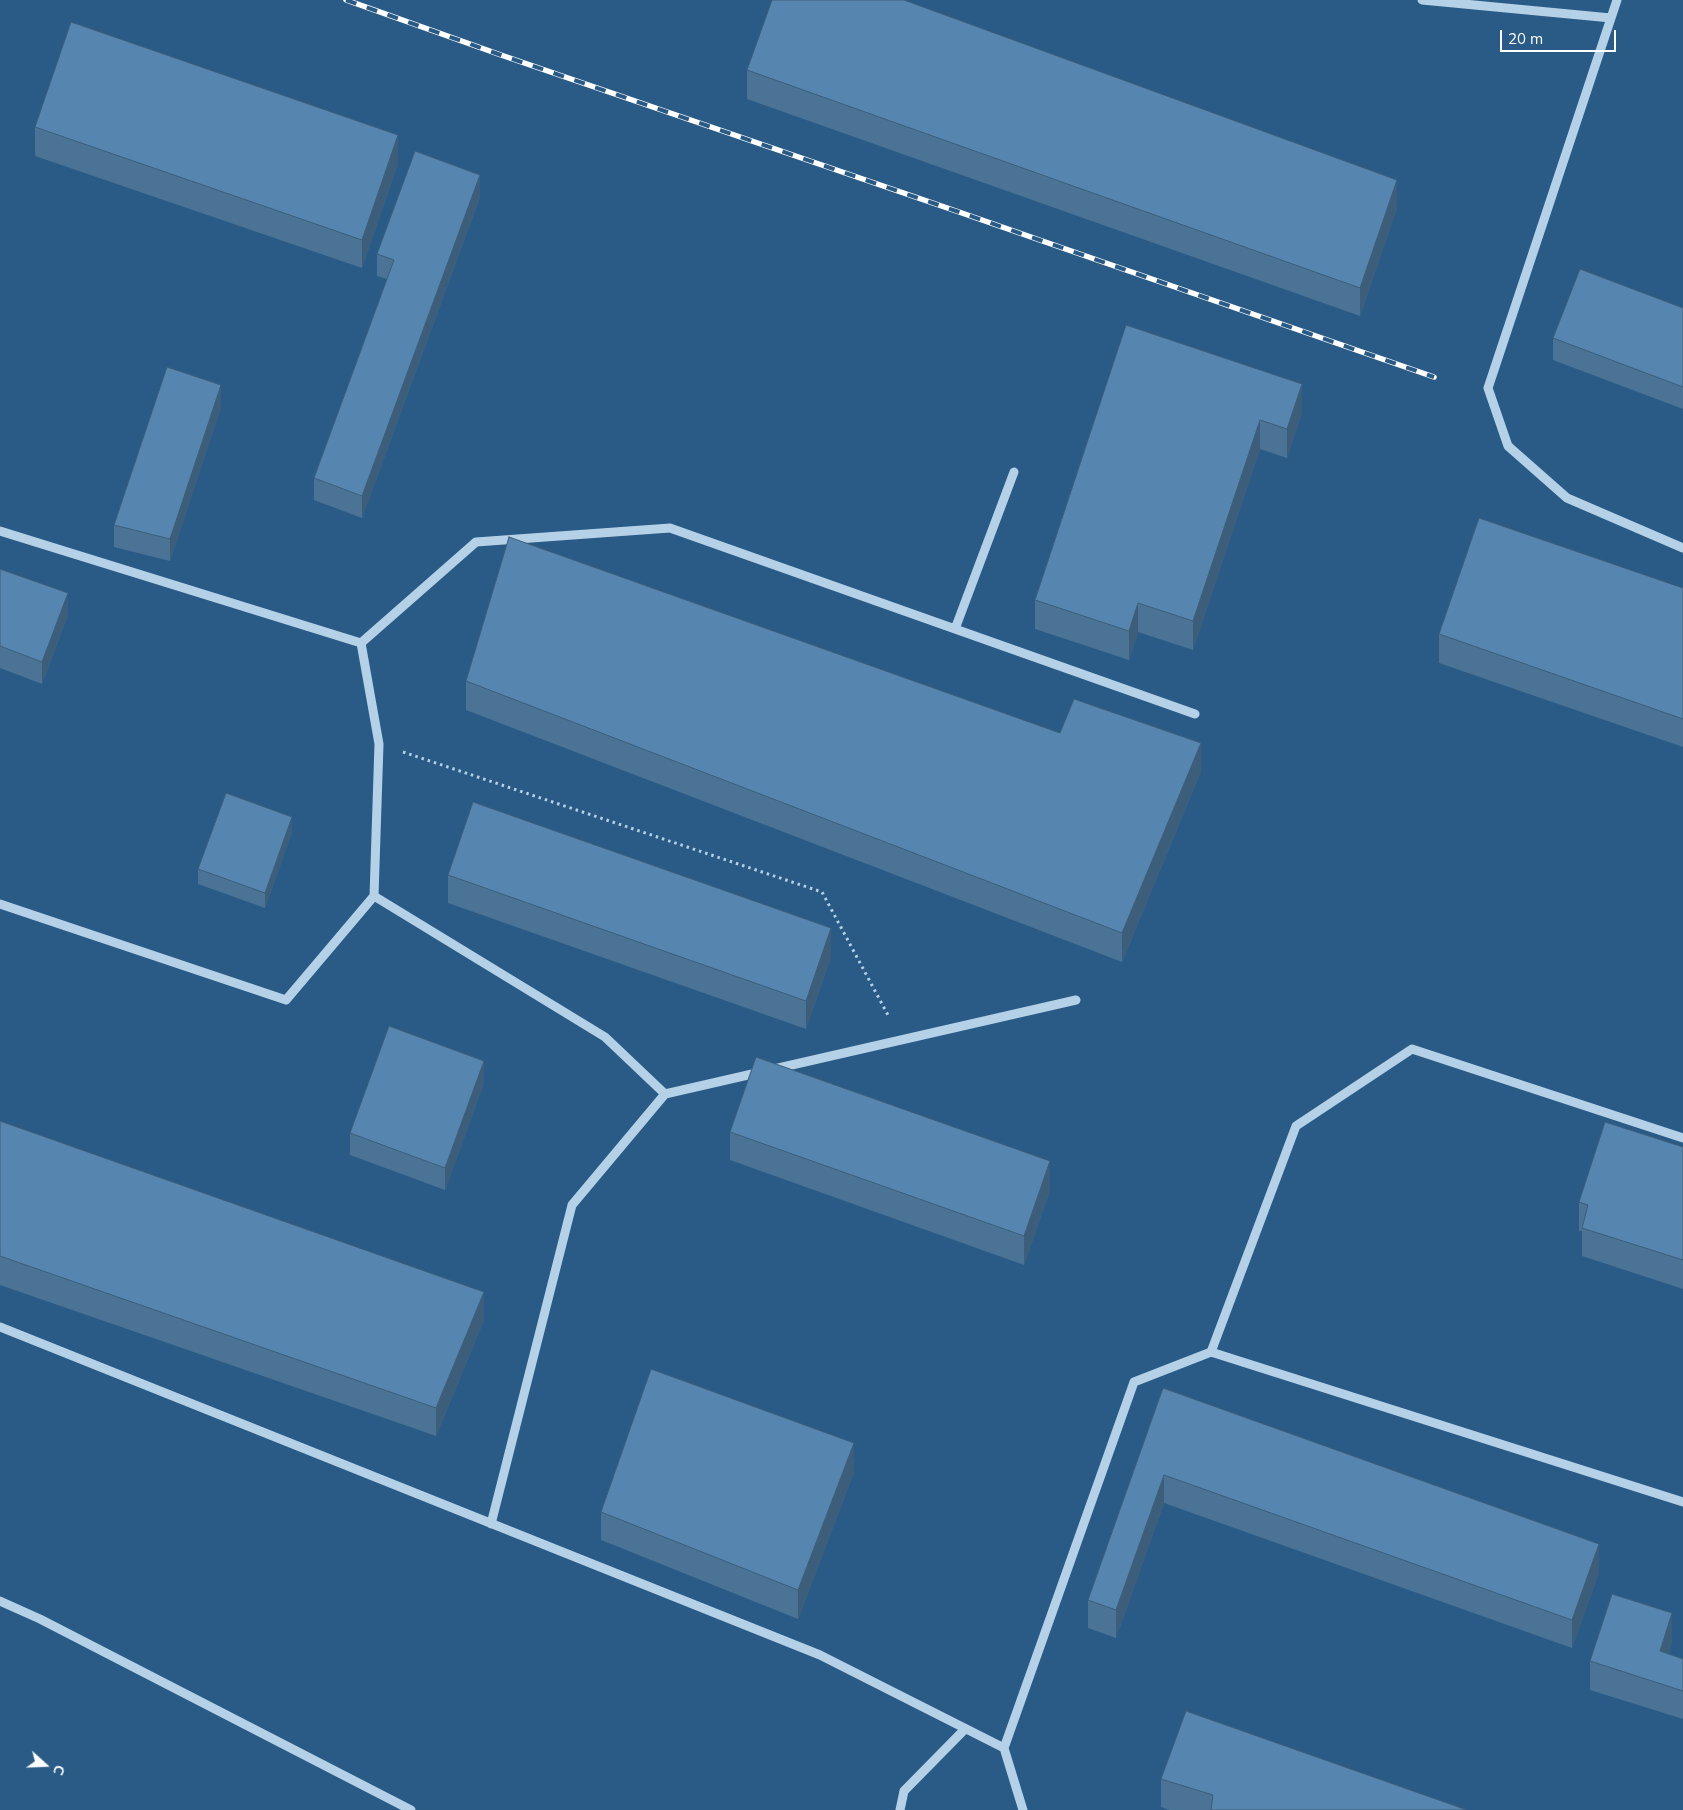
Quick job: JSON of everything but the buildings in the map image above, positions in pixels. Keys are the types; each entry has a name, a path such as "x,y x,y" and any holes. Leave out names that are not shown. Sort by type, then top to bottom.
{"street":[{"path":"1422,0 1611,18"},
{"path":"1617,0 1488,388 1508,446 1567,498 1683,548"},
{"path":"955,629 1014,472"},
{"path":"361,643 476,542 670,528 1196,714"},
{"path":"0,531 361,643"},
{"path":"0,904 286,1000 374,896 379,744 361,643"},
{"path":"374,896 605,1037 665,1094"},
{"path":"491,1524 572,1205 665,1094 1076,1000"},
{"path":"1211,1352 1296,1126 1412,1049 1683,1138"},
{"path":"0,1327 820,1655 1004,1748"},
{"path":"1023,1810 1004,1748 1134,1382 1211,1352 1683,1502"},
{"path":"0,1601 40,1619 411,1810"},
{"path":"900,1810 904,1791 965,1728"}],"path":[{"path":"379,744 822,892 902,1040"}],"railway":[{"path":"346,0 1434,377"}]}
